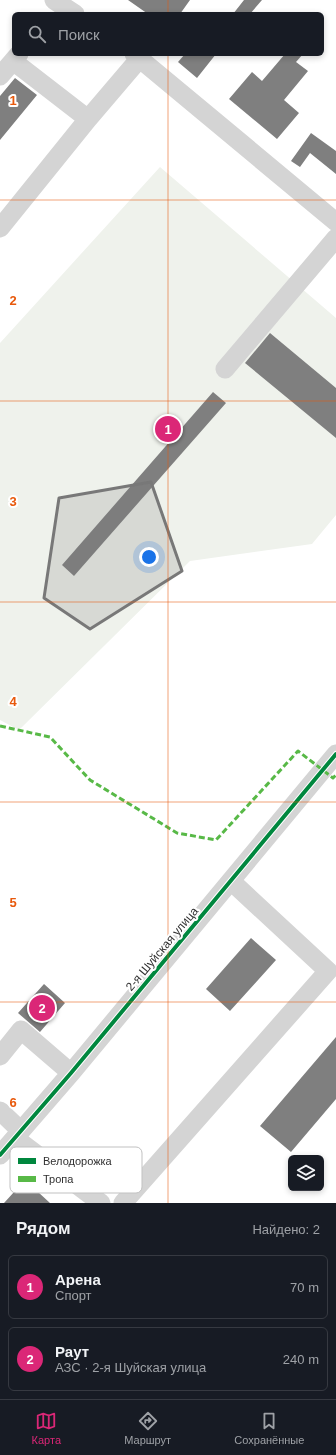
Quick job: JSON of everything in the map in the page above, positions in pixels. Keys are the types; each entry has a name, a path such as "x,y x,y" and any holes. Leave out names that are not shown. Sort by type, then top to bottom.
{"street":[{"path":"0,228 137,56 336,222"},
{"path":"0,76 16,57 88,119"},
{"path":"225,369 336,238"},
{"name":"2-я Шуйская улица","path":"0,1155 72,1073 336,754"},
{"path":"142,1181 328,971 231,881"},
{"path":"0,1056 21,1030 72,1073"},
{"path":"0,1111 18,1135 33,1147"},
{"path":"89,1193 101,1203"},
{"path":"123,1203 132,1193"}],"highlighted area":[{"path":"151,482 182,571 90,629 44,598 59,498"}],"shaded area":[{"path":"160,167 336,318 336,515 312,544 190,561 19,730 0,720 0,343"}],"building":[{"path":"128,0 190,0 181,12 145,12"},
{"path":"244,0 262,0 252,12 235,12"},
{"path":"183,56 214,56 197,78 178,62"},
{"path":"283,56 301,56 296,62 308,71 284,100 299,113 277,139 229,99 252,72 262,81"},
{"path":"15,78 37,95 0,140 0,96"},
{"path":"311,133 336,151 336,174 310,153 300,167 291,161"},
{"path":"270,333 336,388 336,438 245,363"},
{"path":"213,392 226,403 74,576 62,565"},
{"path":"251,938 276,960 230,1011 206,989"},
{"path":"44,984 65,1003 40,1032 18,1013"},
{"path":"336,1037 336,1099 291,1152 260,1126"},
{"path":"13,1193 39,1193 50,1203 4,1203"}],"marked path":[{"path":"0,726 50,737 90,780 177,833 216,840 298,751 333,778 336,775"}],"cycle path":[{"path":"0,1155 71,1073 336,754"}],"place":[{"name":"Арена","path":"168,429"},
{"name":"Раут","path":"42,1008"}]}
